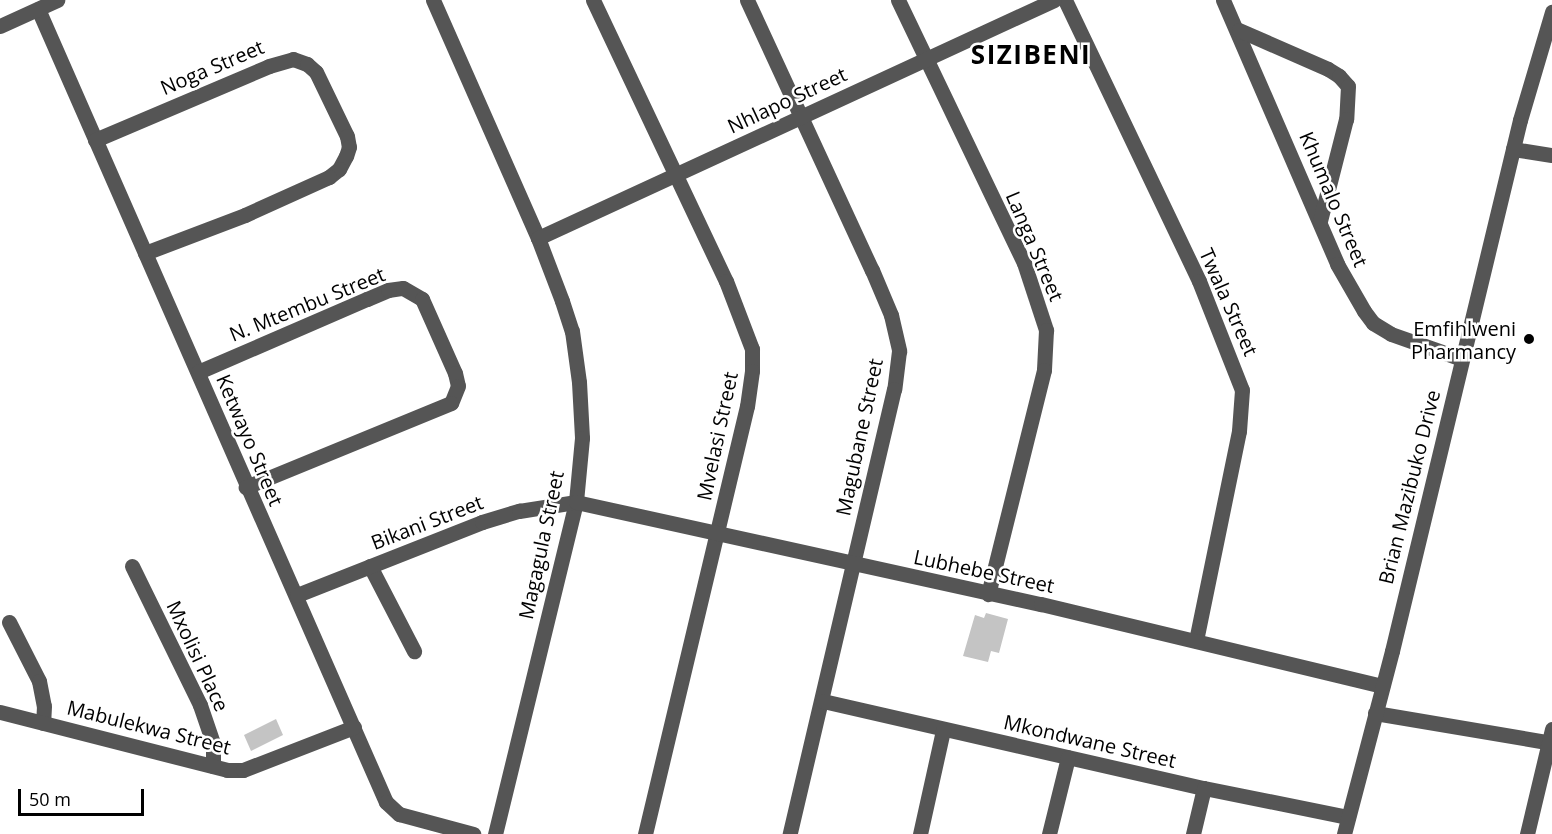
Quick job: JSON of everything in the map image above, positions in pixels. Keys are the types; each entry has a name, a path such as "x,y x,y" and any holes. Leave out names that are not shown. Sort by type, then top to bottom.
{"street":[{"path":"0,26 57,0"},
{"name":"Magagula Street","path":"434,0 538,238 565,311 577,359 582,438 576,502 495,834"},
{"name":"Mvelasi Street","path":"593,0 726,281 752,349 752,370 747,406 645,834"},
{"name":"Magubane Street","path":"747,0 872,270 891,315 898,344 894,389 823,701 790,834"},
{"name":"Langa Street","path":"898,0 1024,263 1046,330 1044,370 988,594"},
{"name":"Nhlapo Street","path":"538,238 1054,0"},
{"name":"Twala Street","path":"1065,0 1199,281 1242,390 1239,431 1196,641"},
{"name":"Khumalo Street","path":"1223,0 1239,30 1346,281 1373,322 1390,334 1461,359"},
{"name":"Ketwayo Street","path":"38,9 386,802 399,814 473,834"},
{"name":"Brian Mazibuko Drive","path":"1344,834 1513,149 1552,12"},
{"path":"1239,30 1328,69 1340,76 1348,86 1346,119 1320,221"},
{"name":"Noga Street","path":"95,140 269,66 293,59 307,64 315,72 347,136 346,156 339,169 329,177 245,215 145,254"},
{"path":"1513,149 1552,155"},
{"name":"N. Mtembu Street","path":"198,372 367,298 388,290 402,288 422,299 455,373 458,386 451,403 246,487"},
{"name":"Lubhebe Street","path":"576,502 1196,641 1382,686"},
{"name":"Bikani Street","path":"297,595 519,511 576,502"},
{"name":"Mxolisi Place","path":"132,566 201,705 213,742 213,766"},
{"path":"370,566 414,651"},
{"path":"9,622 39,681 44,706 43,723"},
{"name":"Mkondwane Street","path":"823,701 1204,788 1348,817"},
{"name":"Mabulekwa Street","path":"0,712 213,766 243,770 354,727"},
{"path":"1375,713 1551,738 1527,834"},
{"path":"920,834 943,730"},
{"path":"1049,834 1068,757"},
{"path":"1193,834 1204,788"}],"building":[{"path":"986,613 1008,619 999,653 991,651 988,662 963,656 975,615 984,618"},
{"path":"276,719 283,735 251,751 244,735"}],"place":[{"name":"Emfihlweni Pharmancy","path":"1529,339"}],"district":[{"name":"SIZIBENI","path":"1031,55"}]}
